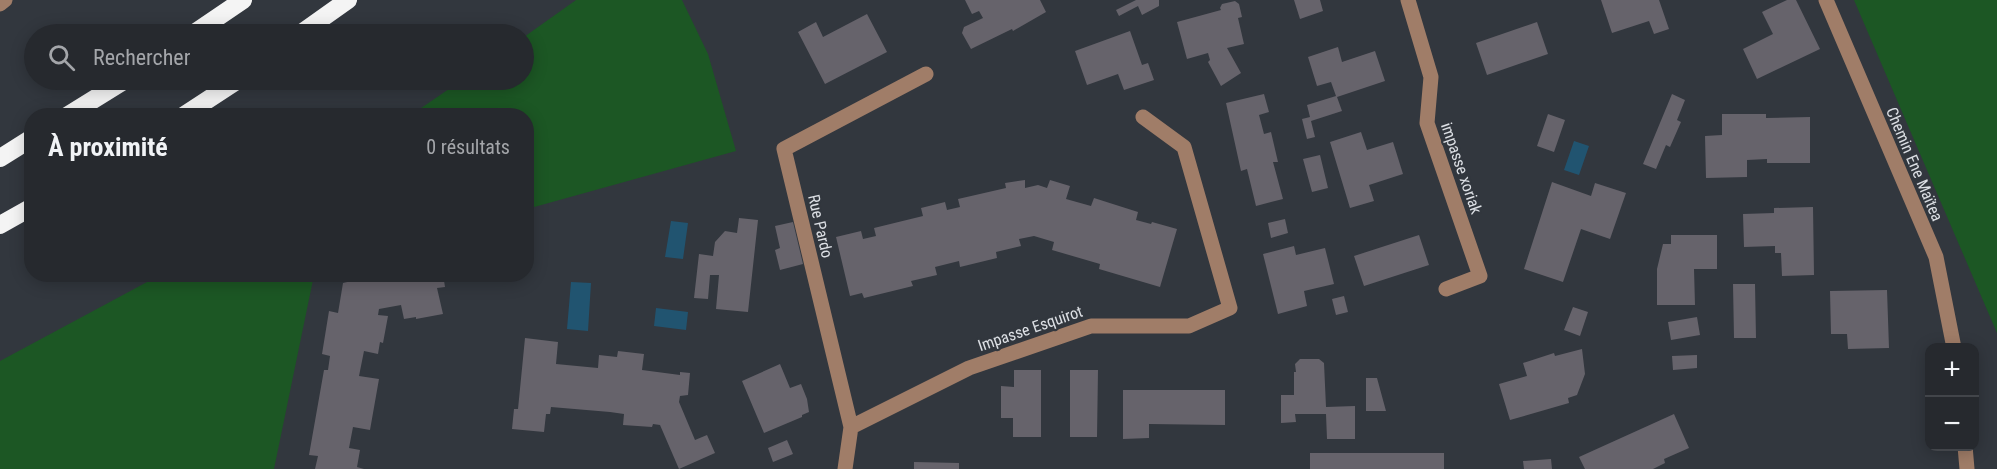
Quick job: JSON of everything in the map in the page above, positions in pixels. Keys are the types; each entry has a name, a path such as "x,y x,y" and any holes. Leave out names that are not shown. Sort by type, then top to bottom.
{"highway":[{"path":"208,24 243,0"},
{"path":"314,24 348,0"},
{"path":"80,108 109,90"},
{"path":"195,108 223,90"},
{"path":"0,158 24,143"},
{"path":"0,225 24,212"}],"street":[{"path":"0,4 5,0"},
{"name":"impasse xoriak","path":"1408,0 1431,77 1426,123 1480,276 1446,289"},
{"name":"Chemin Ene Maïtea","path":"1826,0 1936,257 1953,343"},
{"name":"Rue Pardo","path":"845,469 850,427 784,148 926,74"},
{"name":"Impasse Esquirot","path":"850,427 969,368 1091,326 1189,326 1230,308 1184,147 1143,117"},
{"path":"1965,451 1967,469"}],"green space":[{"path":"576,0 682,0 708,54 736,151 534,207 534,108 421,108 447,90 534,90 534,30"},
{"path":"1854,0 1997,0 1997,333"},
{"path":"147,282 313,282 274,469 0,469 0,361"}],"water":[{"path":"1574,141 1589,146 1579,175 1564,170"},
{"path":"671,221 688,223 683,259 665,257"},
{"path":"571,282 591,283 588,331 567,329"},
{"path":"656,308 688,312 686,330 654,326"}],"building":[{"path":"965,0 1040,0 1046,12 1013,31 1012,29 971,49 962,33 964,27 983,18 979,11 972,14"},
{"path":"1136,0 1159,0 1159,6 1142,15 1138,6 1119,16 1116,10"},
{"path":"1294,0 1320,0 1323,11 1300,19"},
{"path":"1601,0 1659,0 1669,29 1654,34 1649,21 1612,33"},
{"path":"1787,0 1796,0 1820,49 1757,79 1743,49 1773,34 1762,12"},
{"path":"1235,1 1239,4 1242,17 1238,18 1244,44 1227,48 1241,73 1221,86 1208,62 1210,60 1208,53 1187,59 1177,22 1221,10 1222,4"},
{"path":"867,14 887,52 825,84 798,32 816,22 823,37"},
{"path":"1537,22 1548,54 1487,75 1476,43"},
{"path":"1130,31 1142,65 1148,63 1154,80 1124,90 1118,74 1087,85 1075,51"},
{"path":"1338,47 1342,62 1375,51 1385,81 1337,97 1342,111 1311,121 1315,137 1307,139 1302,119 1310,117 1307,105 1336,96 1331,82 1317,86 1308,57"},
{"path":"1264,94 1269,112 1259,115 1264,134 1271,132 1278,162 1273,162 1283,199 1256,206 1247,169 1241,171 1226,103"},
{"path":"1672,94 1685,100 1677,120 1681,122 1670,147 1666,145 1656,169 1643,164"},
{"path":"1548,114 1565,120 1554,152 1537,146"},
{"path":"1722,114 1766,114 1766,118 1810,117 1810,163 1767,163 1767,159 1747,160 1747,177 1706,178 1705,136 1722,135"},
{"path":"1361,132 1367,150 1393,142 1403,174 1369,185 1374,201 1350,208 1330,142"},
{"path":"1320,155 1328,188 1312,192 1303,159"},
{"path":"1025,180 1025,188 1038,185 1047,188 1050,180 1070,186 1066,199 1091,206 1094,198 1138,212 1136,220 1177,229 1160,287 1099,269 1100,264 1052,250 1054,242 1034,236 1019,239 1021,246 996,252 997,258 960,267 959,261 935,267 937,275 911,281 913,286 864,298 862,293 850,296 836,237 861,231 863,239 876,236 874,228 923,216 921,208 945,202 947,210 960,207 958,199 1006,188 1005,183"},
{"path":"1552,182 1591,196 1595,183 1626,193 1610,239 1581,229 1563,282 1524,269"},
{"path":"1813,207 1814,275 1782,276 1781,253 1775,253 1775,246 1744,247 1743,214 1774,213 1774,208"},
{"path":"739,218 758,220 748,312 716,309 719,275 710,275 708,299 694,298 699,254 713,256 715,242 725,231 737,233"},
{"path":"1285,219 1288,233 1271,238 1268,223"},
{"path":"793,222 803,264 780,270 775,250 780,248 775,226"},
{"path":"1419,235 1429,265 1364,286 1354,256"},
{"path":"1671,235 1717,235 1717,269 1694,269 1695,305 1657,305 1657,269 1663,244 1671,244"},
{"path":"1294,246 1296,255 1325,248 1334,284 1304,291 1307,306 1278,314 1263,254"},
{"path":"444,282 445,287 437,288 443,314 404,319 401,305 379,309 378,315 388,316 383,343 380,342 378,354 364,351 359,376 379,379 370,430 353,427 349,448 360,450 357,467 364,469 315,469 318,456 309,455 324,370 328,370 330,356 322,354 329,311 338,313 343,283"},
{"path":"1733,284 1755,284 1756,338 1734,338"},
{"path":"1887,290 1889,348 1848,349 1847,334 1831,334 1830,291"},
{"path":"1344,296 1348,312 1336,315 1332,299"},
{"path":"1573,307 1588,312 1580,336 1564,330"},
{"path":"1697,317 1700,335 1671,340 1668,322"},
{"path":"525,338 558,342 556,364 598,368 599,355 617,357 618,351 644,354 642,370 680,375 680,372 690,373 688,395 680,396 679,402 695,440 707,435 715,453 679,469 660,425 653,424 652,427 623,425 624,414 610,412 551,407 550,414 546,414 544,432 512,429 514,409 518,409"},
{"path":"1582,349 1585,374 1577,395 1568,398 1569,403 1510,420 1499,384 1527,376 1523,363 1554,353 1555,356"},
{"path":"1697,355 1697,368 1673,370 1672,356"},
{"path":"1300,359 1319,359 1324,363 1326,407 1355,406 1355,439 1327,439 1326,414 1295,414 1296,422 1281,423 1281,395 1294,395 1295,364"},
{"path":"780,364 790,388 801,384 809,412 764,433 742,381"},
{"path":"1014,370 1041,370 1041,437 1013,437 1013,418 1001,418 1001,386 1014,387"},
{"path":"1070,370 1098,370 1097,437 1070,437"},
{"path":"1366,378 1377,378 1386,411 1366,411"},
{"path":"1123,390 1225,390 1225,425 1149,424 1149,438 1123,439"},
{"path":"1674,414 1689,448 1664,459 1665,463 1653,469 1585,469 1579,457"},
{"path":"787,440 793,454 773,462 768,448"},
{"path":"1310,453 1444,453 1444,469 1310,469"},
{"path":"1551,459 1552,469 1524,469 1523,461"},
{"path":"914,462 959,463 959,469 914,469"}]}
